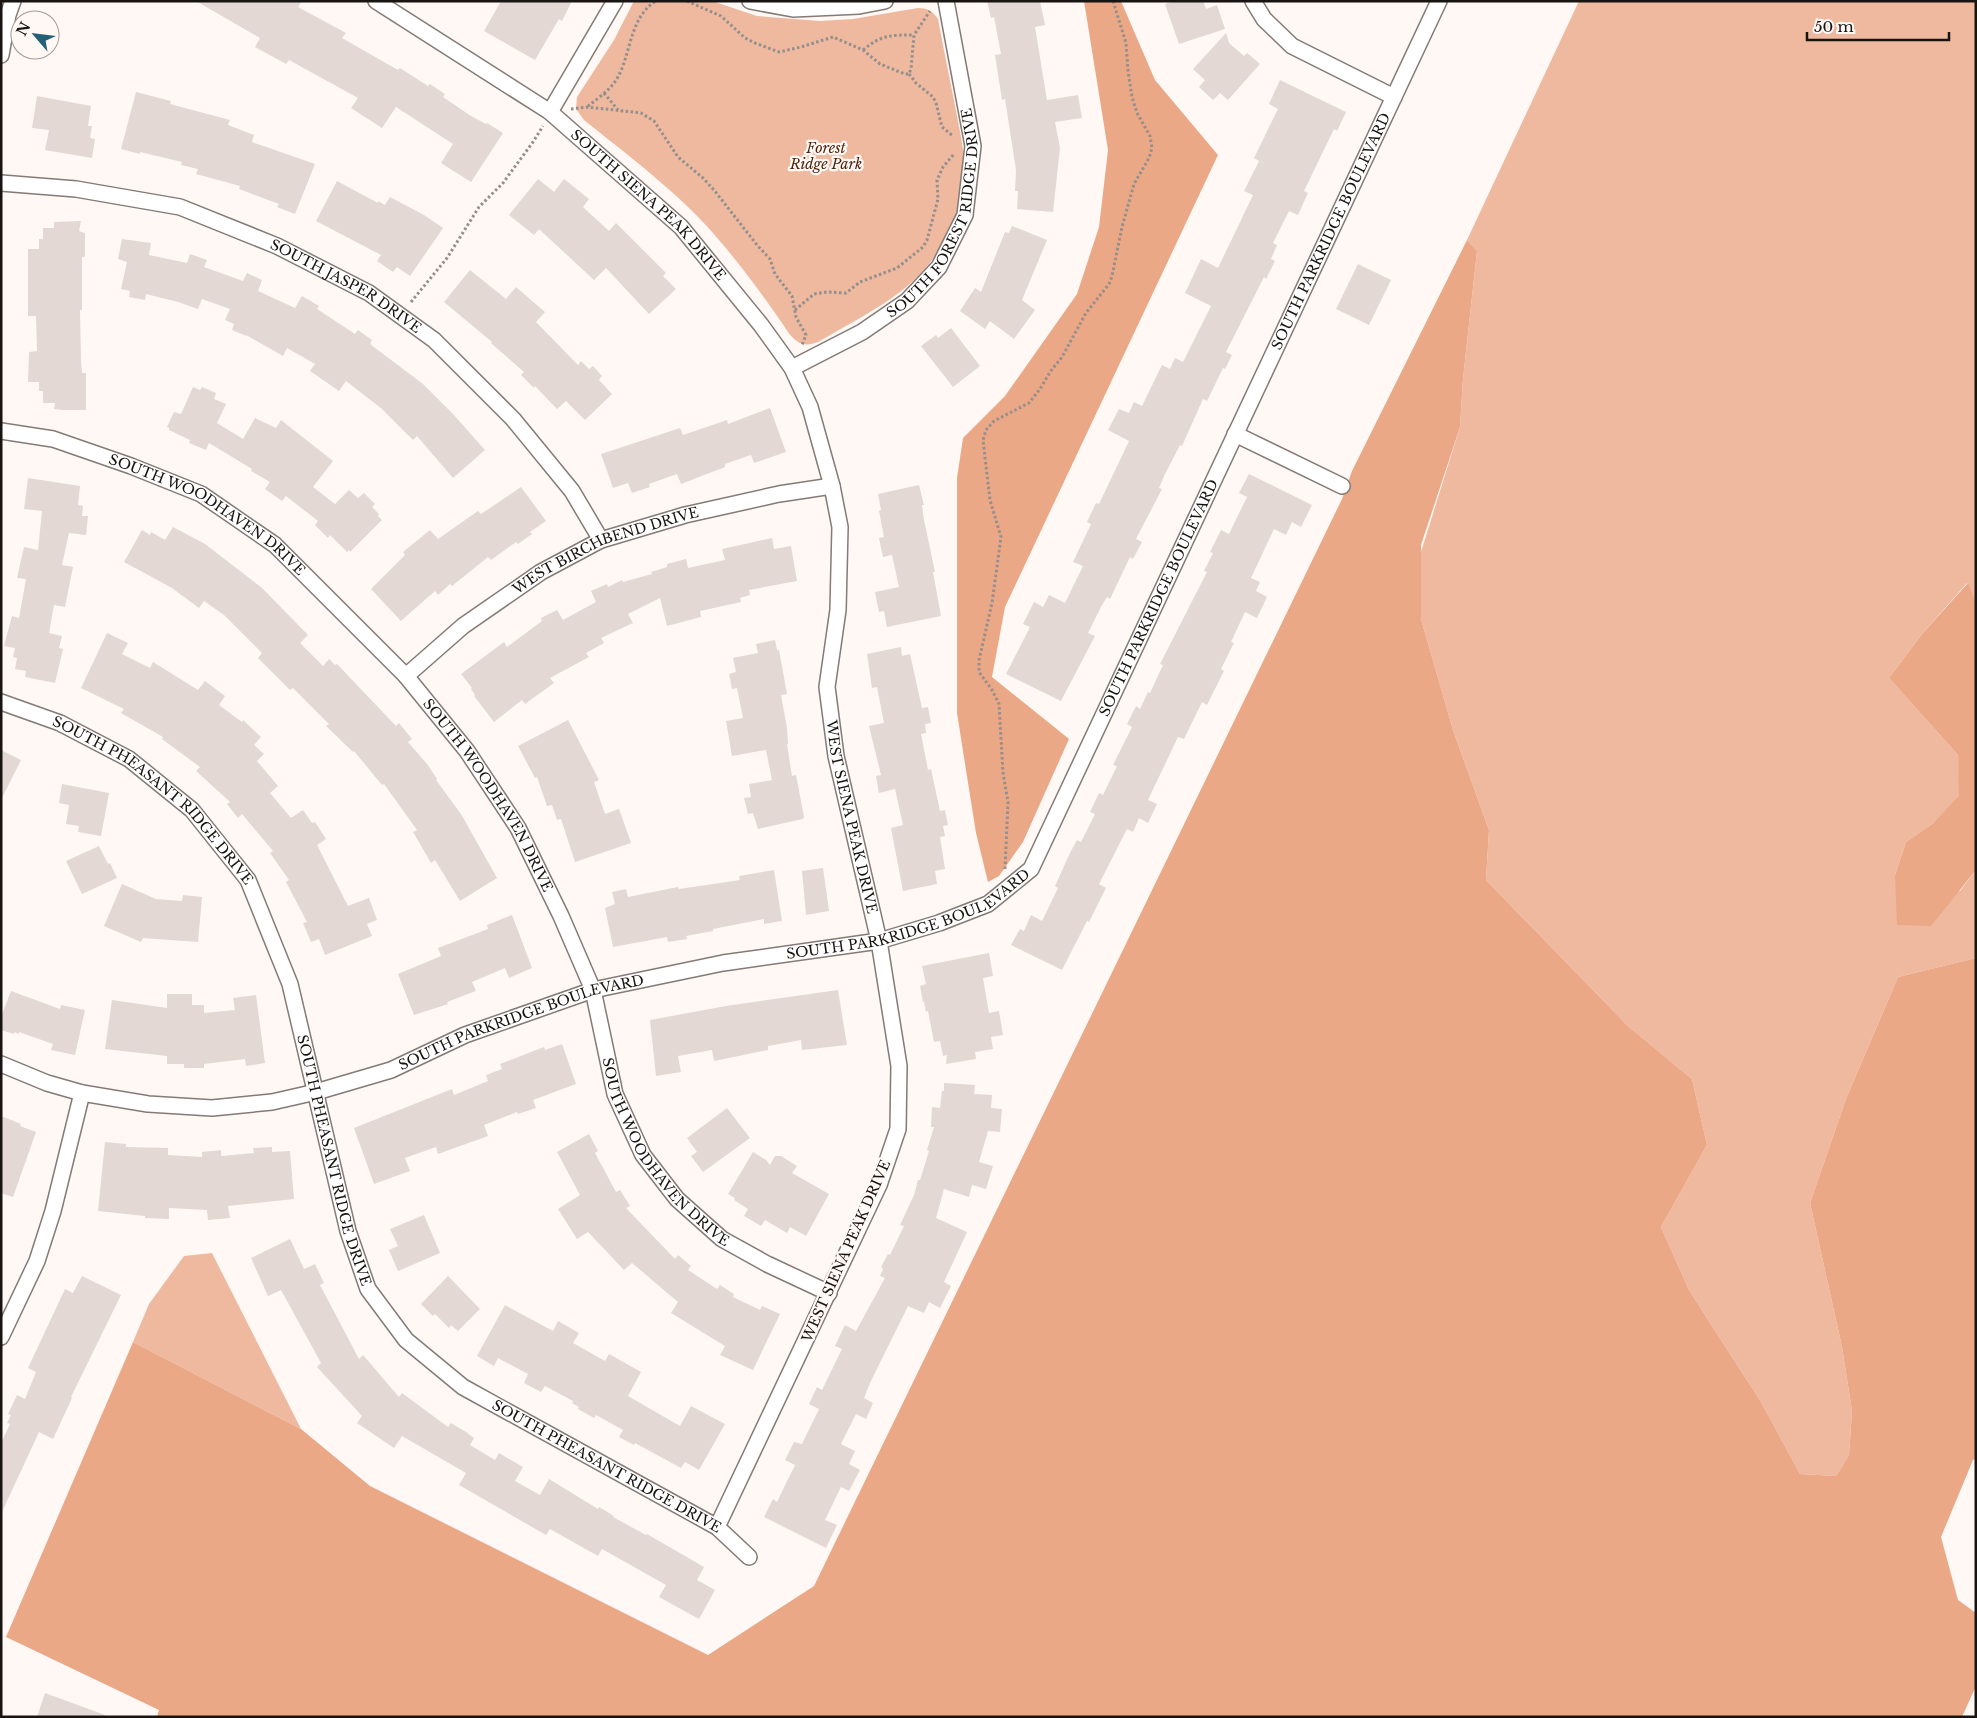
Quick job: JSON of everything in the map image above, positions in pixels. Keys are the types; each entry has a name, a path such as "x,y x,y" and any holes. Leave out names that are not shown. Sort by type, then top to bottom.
{"street":[{"path":"1,55 8,15 13,1"},
{"name":"SOUTH SIENA PEAK DRIVE","path":"376,1 550,112 682,228 761,324 792,368 810,407 832,486"},
{"path":"550,112 615,1"},
{"path":"750,1 793,9 859,6 885,1"},
{"name":"SOUTH FOREST RIDGE DRIVE","path":"792,368 862,332 907,301 939,267 965,215 973,146 946,1"},
{"path":"1254,1 1264,19 1292,46 1394,97"},
{"name":"SOUTH PARKRIDGE BOULEVARD","path":"1,1064 47,1083 82,1093 148,1104 212,1108 272,1102 316,1092 391,1070 465,1035 593,990 723,963 879,941 939,924 988,904 1031,869 1439,1"},
{"name":"SOUTH JASPER DRIVE","path":"1,183 76,189 180,207 277,246 369,293 434,340 513,418 572,491 600,540"},
{"name":"SOUTH WOODHAVEN DRIVE","path":"1,431 53,439 131,466 201,494 275,545 406,676 467,751 518,828 561,916 593,990 615,1094 643,1154 677,1199 722,1238 767,1264 829,1293"},
{"path":"1235,434 1342,486"},
{"name":"WEST BIRCHBEND DRIVE","path":"406,676 463,626 542,572 600,540 694,513 779,494 832,486"},
{"name":"WEST SIENA PEAK DRIVE","path":"717,1527 879,1185 898,1129 898,1066 879,941 836,756 828,687 838,610 840,527 832,486"},
{"name":"SOUTH PHEASANT RIDGE DRIVE","path":"1,702 60,723 129,759 192,810 248,880 290,984 348,1231 368,1289 406,1340 462,1387 717,1527 749,1557"},
{"path":"1,1337 37,1261 53,1211 82,1093"}],"path":[{"path":"587,107 614,83 619,74 630,38 641,17 655,1"},
{"path":"687,1 721,16 745,38 779,52 833,37 863,50 880,64 909,74 916,83 933,97 942,127 954,138"},
{"path":"1010,886 1004,864 1008,802 1003,773 999,704 979,672 979,660 993,595 1001,537 990,500 983,440 986,430 994,420 1029,403 1062,357 1086,313 1109,284 1134,184 1149,158 1152,148 1150,136 1137,113 1132,97 1126,43 1113,1"},
{"path":"909,74 914,35 932,8"},
{"path":"863,50 879,39 888,36 914,35"},
{"path":"604,93 618,111"},
{"path":"400,316 447,258 479,207 503,183 533,142 550,112 587,107 641,113 654,121 678,157 703,178 724,202 770,259 775,274 792,296 796,317 806,335 792,368"},
{"path":"795,310 814,294 827,292 846,293 860,282 898,268 923,247 927,240 938,199 938,180 944,167 955,152"}],"green space":[{"name":"Forest Ridge Park","path":"634,1 712,1 757,16 820,21 853,19 918,8 927,9 932,12 938,19 960,132 964,156 964,181 952,226 937,253 917,277 885,303 818,342 806,344 796,341 745,271 703,222 662,183 584,120 576,109 577,97 614,40"},
{"path":"1579,1 1976,1 1976,602 1967,583 1922,634 1889,678 1958,755 1960,796 1932,824 1906,842 1895,875 1960,891 1976,870 1976,958 1898,977 1846,1099 1810,1203 1842,1347 1852,1411 1849,1455 1836,1476 1800,1474 1761,1402 1689,1290 1661,1227 1707,1145 1692,1079 1628,1026 1486,880 1489,830 1453,730 1421,619 1421,552 1460,427 1463,379 1477,251 1467,240"},
{"path":"212,1253 301,1429 133,1342 149,1304 184,1256"}],"shaded area":[{"path":"1084,1 1121,1 1155,80 1218,155 1005,607 992,677 1069,739 1023,842 999,876 988,882 976,833 957,713 957,478 963,438 1005,396 1077,294 1099,227 1108,150"},
{"path":"1467,240 1477,251 1463,379 1460,427 1421,545 1421,619 1453,730 1489,830 1486,880 1628,1026 1692,1079 1707,1145 1661,1227 1689,1290 1761,1402 1800,1474 1836,1476 1849,1455 1852,1411 1842,1347 1810,1203 1846,1099 1898,977 1976,958 1976,1459 1973,1460 1941,1537 1958,1600 1976,1613 1976,1686 1962,1717 157,1717 159,1710 6,1637 133,1342 301,1429 370,1486 708,1655 814,1586 1342,499 1352,471"},
{"path":"1968,583 1976,602 1976,870 1931,926 1897,925 1895,875 1906,842 1932,824 1959,796 1958,755 1889,678 1922,634"}],"building":[{"path":"196,1 302,1 298,7 346,33 342,38 398,70 400,68 428,86 430,84 445,94 443,97 471,116 503,133 471,182 441,163 453,144 396,107 382,128 351,108 358,98 289,60 286,64 255,47 260,38"},
{"path":"501,1 572,1 562,21 559,19 535,60 484,31"},
{"path":"987,1 1040,1 1045,25 1035,27 1047,100 1078,95 1082,118 1055,122 1060,148 1053,212 1017,209 1018,191 1015,191 1016,170 1005,99 1002,100 995,55 1001,54 994,17 991,18"},
{"path":"1174,1 1203,1 1206,9 1217,5 1225,29 1179,44 1165,4"},
{"path":"1226,33 1229,43 1244,56 1247,53 1260,64 1228,100 1220,93 1213,100 1199,87 1205,80 1193,69"},
{"path":"1280,80 1346,112 1337,131 1334,129 1304,191 1308,193 1298,215 1289,211 1273,243 1277,245 1271,259 1275,261 1266,279 1264,277 1226,352 1232,355 1225,369 1223,368 1207,401 1203,399 1182,446 1180,445 1165,474 1159,488 1162,489 1136,539 1142,542 1133,559 1130,557 1110,599 1107,597 1102,605 1088,633 1095,636 1061,701 1006,674 1030,627 1023,624 1034,602 1043,607 1049,595 1065,603 1083,566 1073,562 1091,524 1087,522 1096,503 1099,504 1129,441 1108,430 1119,409 1129,413 1134,402 1142,406 1162,365 1170,369 1175,358 1183,362 1211,306 1185,293 1201,259 1218,268 1253,195 1244,191 1259,161 1254,158 1278,109 1269,104"},
{"path":"136,92 171,101 170,104 230,120 228,125 254,135 252,142 315,164 295,214 277,207 279,204 239,189 240,186 196,174 198,169 181,165 182,162 121,149"},
{"path":"37,96 91,106 88,126 92,126 90,138 95,139 92,158 45,150 49,130 32,128"},
{"path":"538,179 554,192 564,179 589,199 583,207 609,231 616,223 666,273 663,276 676,289 649,314 606,268 594,280 539,229 534,235 509,215"},
{"path":"337,181 378,203 378,201 385,205 390,197 424,215 443,228 410,276 397,267 393,272 377,261 381,255 316,221"},
{"path":"81,221 79,231 85,233 85,257 82,257 81,361 82,373 86,373 86,410 54,409 55,403 43,403 43,391 39,391 39,382 28,382 29,352 37,351 36,316 28,316 28,249 39,249 39,239 43,239 43,228 54,228 54,222"},
{"path":"1012,226 1047,240 1022,300 1035,310 1014,339 990,321 985,329 960,311 975,288 981,292 1005,232 1009,233"},
{"path":"122,239 151,243 149,255 187,263 190,254 207,260 204,267 243,281 247,273 262,280 258,291 295,308 302,296 319,306 317,309 355,334 358,330 372,340 370,344 423,384 485,450 453,478 417,436 413,440 382,409 346,381 339,391 310,371 315,364 287,348 283,356 246,335 232,330 234,324 225,320 230,309 202,299 198,309 146,294 145,300 129,297 130,291 121,289 127,262 118,259"},
{"path":"1358,264 1391,280 1369,325 1336,309"},
{"path":"470,270 506,299 516,287 545,312 536,322 578,365 581,361 589,369 593,366 602,376 599,380 612,394 585,420 566,401 557,409 535,386 534,388 521,375 524,372 492,342 444,302"},
{"path":"951,328 980,366 953,387 921,346 936,335 938,338"},
{"path":"193,387 200,390 202,387 216,393 214,399 226,404 217,423 243,439 255,418 276,428 281,420 333,461 313,487 335,504 349,490 358,498 364,493 375,504 372,507 382,520 350,552 349,550 347,552 330,535 328,538 315,525 318,521 286,496 282,501 265,489 270,482 251,471 252,469 209,443 206,450 189,443 190,440 169,430 167,427 174,412 181,414"},
{"path":"770,408 786,452 754,463 751,455 725,464 725,467 681,484 677,474 649,484 650,487 632,493 628,483 613,488 601,454 680,428 683,435 727,420 728,424"},
{"path":"1249,474 1312,505 1301,527 1292,522 1286,535 1274,529 1251,578 1260,582 1256,591 1267,597 1257,618 1245,612 1231,642 1234,643 1221,669 1224,671 1207,705 1202,702 1184,739 1178,737 1148,800 1157,804 1148,823 1139,818 1133,832 1127,829 1099,884 1106,888 1062,970 1011,945 1020,929 1024,931 1031,915 1042,921 1058,888 1055,886 1070,853 1077,840 1081,842 1095,814 1090,812 1099,793 1103,795 1117,766 1113,765 1132,727 1127,724 1136,706 1140,709 1148,692 1150,693 1163,665 1160,664 1207,572 1204,571 1213,553 1210,552 1221,530 1229,534 1247,497 1239,493"},
{"path":"28,478 80,486 78,505 83,506 82,516 88,516 86,535 69,533 62,565 73,567 65,607 54,605 49,633 62,636 59,648 63,649 55,683 25,677 26,671 15,669 17,658 13,657 15,648 4,646 12,616 19,618 26,579 17,578 24,547 38,550 42,511 24,509"},
{"path":"919,485 924,505 922,505 924,520 935,572 933,572 941,616 887,627 884,611 879,612 875,592 899,587 892,555 883,557 879,538 884,537 878,494"},
{"path":"521,487 546,521 530,532 532,534 518,544 516,542 491,560 488,557 438,595 435,591 401,621 371,589 405,555 403,552 430,530 438,539 478,511 481,514"},
{"path":"173,527 205,544 262,588 308,635 300,643 323,666 329,659 335,665 337,664 396,726 399,723 412,739 408,742 427,764 436,780 461,814 497,878 460,901 435,860 431,863 413,832 417,830 384,784 382,785 354,751 326,726 329,724 293,688 290,690 258,658 262,653 224,615 204,601 199,608 172,588 124,562 142,530 150,535 151,532 165,540"},
{"path":"772,538 774,549 791,546 797,581 749,590 750,595 740,598 741,602 700,611 701,617 667,626 660,598 628,614 633,623 601,638 604,643 586,653 589,657 550,678 554,683 525,704 522,700 494,722 474,696 472,688 461,674 504,642 507,647 542,621 541,618 557,610 563,620 596,602 591,591 607,584 608,587 622,580 623,582 652,574 651,572 667,567 667,564 686,559 688,568 725,560 722,549"},
{"path":"107,633 128,643 122,654 150,668 153,662 198,690 205,681 225,696 219,705 242,722 243,720 261,737 254,745 264,754 257,761 278,786 270,793 291,818 303,810 312,823 315,822 326,839 317,845 348,906 369,898 377,920 367,924 372,936 325,955 319,939 311,942 303,923 307,922 286,882 289,880 270,853 273,851 242,814 238,818 227,804 230,802 196,771 200,767 162,739 163,737 121,713 124,709 81,688"},
{"path":"775,640 777,650 779,650 787,694 781,695 787,728 787,744 792,776 796,775 804,817 803,819 758,829 753,813 748,814 744,798 751,797 749,784 772,780 766,750 732,756 726,721 743,718 737,688 732,689 729,674 736,672 733,658 758,653 756,644"},
{"path":"901,647 902,656 910,654 922,708 928,707 931,723 925,724 926,733 921,734 928,770 931,769 940,811 945,810 948,825 943,826 945,836 940,837 945,869 935,871 937,884 903,891 891,828 903,825 895,789 879,793 876,776 881,775 869,726 884,723 877,687 872,688 867,654"},
{"path":"568,720 599,780 594,782 605,814 619,809 631,843 575,862 561,819 557,820 552,805 547,806 537,777 535,778 518,746"},
{"path":"1,750 21,760 1,800"},
{"path":"62,784 109,793 101,836 78,832 79,826 66,824 69,805 59,803"},
{"path":"99,846 117,878 82,894 66,861"},
{"path":"823,868 829,911 806,915 802,871"},
{"path":"774,870 782,921 764,924 764,919 686,936 687,939 668,942 667,937 613,947 605,908 615,904 612,892 626,889 628,897 678,887 679,889 740,880 739,876"},
{"path":"122,884 156,899 182,901 183,895 202,897 198,942 143,938 141,942 104,926"},
{"path":"512,915 532,968 509,978 505,968 472,982 476,991 447,1002 448,1004 414,1015 398,974 441,956 438,948 488,929 487,925"},
{"path":"989,953 993,976 983,978 989,1013 999,1011 1003,1035 991,1037 993,1049 975,1052 976,1059 946,1064 947,1055 943,1056 940,1041 934,1042 928,1011 926,1012 923,1002 920,986 926,984 922,966"},
{"path":"838,990 847,1045 802,1050 801,1040 768,1046 768,1050 714,1061 712,1050 678,1056 681,1072 656,1076 650,1020 726,1006"},
{"path":"11,991 60,1009 61,1005 85,1010 75,1055 51,1050 53,1044 19,1032 19,1034 14,1032 14,1034 1,1030 1,1017"},
{"path":"167,994 192,994 192,1005 204,1005 204,1013 235,1010 233,998 256,995 265,1063 246,1066 245,1059 204,1064 204,1068 184,1068 184,1064 167,1064 167,1056 105,1049 112,1000 167,1008"},
{"path":"562,1044 576,1084 533,1100 536,1108 518,1114 517,1112 484,1125 488,1136 438,1154 436,1147 405,1158 410,1171 374,1184 354,1128 452,1089 454,1095 488,1081 486,1075 502,1069 500,1064 544,1047 545,1050"},
{"path":"944,1083 975,1085 974,1094 992,1095 991,1108 1002,1109 1000,1132 988,1131 979,1162 993,1166 986,1189 972,1185 969,1197 944,1189 936,1218 967,1232 944,1282 951,1286 940,1308 929,1302 924,1313 908,1306 870,1383 864,1398 873,1403 866,1419 856,1414 841,1444 855,1451 849,1464 860,1470 849,1491 841,1487 825,1520 837,1525 826,1548 764,1517 773,1499 777,1502 795,1465 785,1460 794,1442 802,1444 819,1409 809,1404 817,1387 822,1390 842,1349 835,1346 845,1325 856,1331 885,1278 880,1276 883,1269 881,1267 888,1254 890,1255 904,1226 900,1225 914,1195 918,1180 920,1180 934,1127 931,1127 932,1107 940,1108"},
{"path":"727,1108 750,1138 703,1172 691,1156 697,1152 687,1138"},
{"path":"1,1116 36,1132 13,1197 1,1193"},
{"path":"589,1134 598,1151 595,1153 616,1192 620,1190 630,1206 626,1208 675,1259 678,1255 691,1266 688,1270 717,1289 720,1285 734,1294 733,1297 760,1310 762,1306 780,1314 753,1370 720,1355 725,1346 671,1313 678,1302 632,1263 624,1270 588,1232 577,1239 558,1209 580,1195 557,1152"},
{"path":"105,1142 126,1144 126,1147 168,1148 168,1155 202,1157 202,1152 221,1150 221,1156 254,1153 253,1148 272,1147 272,1152 290,1151 294,1199 228,1206 230,1218 208,1220 207,1210 169,1208 169,1219 145,1218 145,1216 98,1211"},
{"path":"753,1152 766,1160 770,1165 775,1156 781,1156 797,1166 792,1173 829,1194 806,1236 790,1227 787,1233 765,1220 761,1226 744,1216 748,1209 728,1194"},
{"path":"424,1215 440,1253 398,1271 389,1250 398,1246 390,1229"},
{"path":"290,1239 304,1269 315,1264 324,1283 320,1285 359,1359 363,1355 399,1397 402,1393 448,1427 451,1423 466,1432 474,1438 470,1445 495,1460 499,1453 523,1467 515,1481 540,1495 549,1479 598,1509 599,1507 613,1517 704,1567 697,1580 715,1590 699,1619 659,1597 666,1585 602,1549 598,1556 550,1529 546,1535 459,1485 466,1473 402,1436 394,1448 357,1423 362,1416 317,1367 321,1363 281,1290 268,1296 251,1258"},
{"path":"82,1276 121,1295 71,1397 53,1439 39,1432 1,1514 1,1443 10,1424 7,1423 11,1415 8,1414 17,1395 25,1399 36,1372 28,1368 65,1289 73,1293"},
{"path":"448,1276 480,1309 458,1331 451,1325 449,1328 435,1314 433,1316 421,1304"},
{"path":"505,1305 553,1331 558,1321 579,1333 573,1343 605,1361 609,1354 641,1372 628,1396 680,1426 691,1406 725,1424 699,1470 685,1462 681,1468 635,1443 634,1445 619,1437 623,1430 596,1415 594,1418 578,1409 579,1407 572,1403 573,1401 545,1386 541,1392 524,1383 528,1374 498,1358 494,1366 477,1356"},
{"path":"45,1693 105,1715 104,1717 37,1717"}]}
